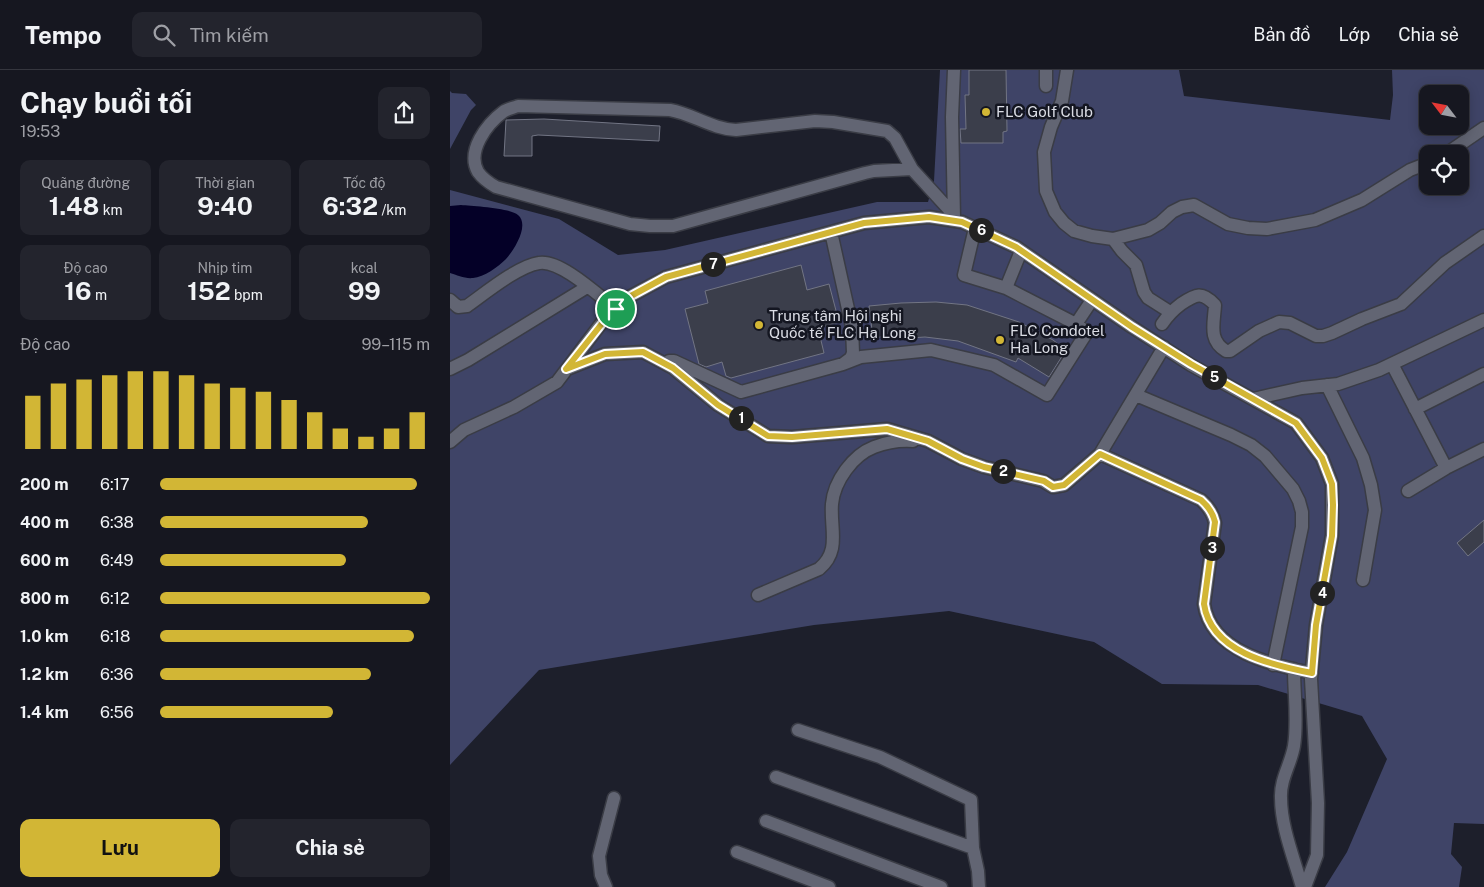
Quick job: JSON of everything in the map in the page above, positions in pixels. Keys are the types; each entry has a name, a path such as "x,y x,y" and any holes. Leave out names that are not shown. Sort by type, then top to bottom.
{"street":[{"path":"954,70 952,117 954,218"},
{"path":"1046,70 1046,86"},
{"path":"1067,70 1062,101 1051,127 1044,152 1046,191 1055,212 1074,231 1114,239 1148,230 1160,224 1172,212 1182,207 1194,205 1228,224 1267,229 1315,220 1362,200 1410,170 1419,166"},
{"path":"912,169 865,173 672,226 650,226 630,224 496,187 482,176 475,162 476,149 486,129 505,111 518,106 670,110 685,113 716,127 726,129 814,121 887,131 895,138 912,169 954,218"},
{"path":"1459,145 1484,128"},
{"path":"450,442 464,430 514,408 557,382 604,321 616,309 629,297 666,277 864,223 929,217 954,218 1022,251 1164,347 1296,423 1322,458 1332,484 1332,536 1316,625 1312,673 1318,803 1318,855 1303,887"},
{"path":"662,362 674,361 741,392 843,364 861,357 931,350 994,365 1047,395 1087,332 1076,324 1006,288 964,275 975,228"},
{"path":"831,232 852,327 853,353 851,358 843,364"},
{"path":"1162,324 1170,312 1193,296 1203,296 1215,305 1214,341 1226,351 1230,351 1259,331 1279,322 1290,324 1316,336 1323,336 1401,304 1445,263 1484,236"},
{"path":"1114,239 1122,251 1136,265 1144,292 1148,298 1170,312"},
{"path":"1006,288 1022,251"},
{"path":"450,300 458,307 467,306 514,274 539,263 554,265 616,309"},
{"path":"450,369 468,360 587,287"},
{"path":"1076,324 1092,300"},
{"path":"1253,399 1302,388 1338,384 1392,364 1484,320"},
{"path":"566,369 605,354 643,352 673,368 718,405 768,436 792,437 887,429 928,441 962,459 984,467 1044,481 1053,487 1064,485 1100,454 1164,347"},
{"path":"1392,364 1446,468"},
{"path":"1415,409 1484,374"},
{"path":"1327,386 1363,458 1371,485 1375,510 1363,580"},
{"path":"1136,395 1251,445 1265,456 1293,490 1299,501 1302,512 1302,527 1273,665"},
{"path":"758,595 819,569 827,563 832,554 832,503 836,488 844,472 857,458 872,448 887,442 901,440 928,441"},
{"path":"1408,491 1446,468 1484,449"},
{"path":"1100,454 1201,500 1208,506 1215,522 1204,604 1206,614 1218,634 1228,643 1273,665 1312,673"},
{"path":"1294,669 1295,738 1291,760 1280,796 1285,825 1303,887"},
{"path":"798,730 880,757 970,800 973,848 979,887"},
{"path":"776,777 973,848"},
{"path":"606,887 598,863 614,798"},
{"path":"766,821 941,887"},
{"path":"737,852 829,887"}],"shaded area":[{"path":"940,70 1179,70 1184,96 1390,120 1393,95 1392,70 1484,70 1484,824 1454,823 1451,854 1462,867 1459,887 1325,887 1347,852 1387,759 1362,716 1258,685 1162,684 1094,642 949,611 814,625 539,670 450,765 450,190 559,219 618,255 665,250 877,202 928,202 934,181"},
{"path":"450,91 452,93 466,94 476,105 471,110 450,149"},
{"path":"461,205 491,208 514,213 521,219 522,225 520,237 503,262 486,274 473,278 461,277 450,273 450,206"}],"building":[{"name":"FLC Golf Club","path":"969,70 1006,70 1007,131 1003,132 1003,143 961,143 960,129 966,129 965,95 969,95"},
{"path":"544,119 660,126 659,141 538,135 532,136 532,156 504,156 506,120"},
{"name":"Trung tâm Hội nghị Quốc tế FLC Hạ Long","path":"801,265 807,290 829,284 839,322 818,328 824,353 731,378 726,376 722,362 706,367 699,364 685,309 708,303 705,291"},
{"name":"FLC Condotel Ha Long","path":"936,302 967,305 1019,322 1053,340 1066,350 1049,377 1018,358 1016,362 958,341 925,337 910,338 909,333 873,338 869,306"},
{"path":"1484,520 1484,542 1468,556 1457,543"}],"place":[{"name":"FLC Golf Club","path":"986,112"},
{"name":"Trung tâm Hội nghị Quốc tế FLC Hạ Long","path":"759,325"},
{"name":"FLC Condotel Ha Long","path":"1000,340"}],"route":[{"path":"929,217 962,222 1016,247 1132,327 1191,364 1296,423 1322,458 1332,484 1332,536 1316,625 1312,673 1273,665 1239,649 1228,643 1210,624 1204,604 1215,522 1208,506 1201,500 1100,454 1064,485 1053,487 1044,481 984,467 962,459 928,441 887,429 792,437 768,436 718,405 673,368 643,352 605,354 566,369 604,321 616,309 629,297 666,277 864,223 929,217"}]}
